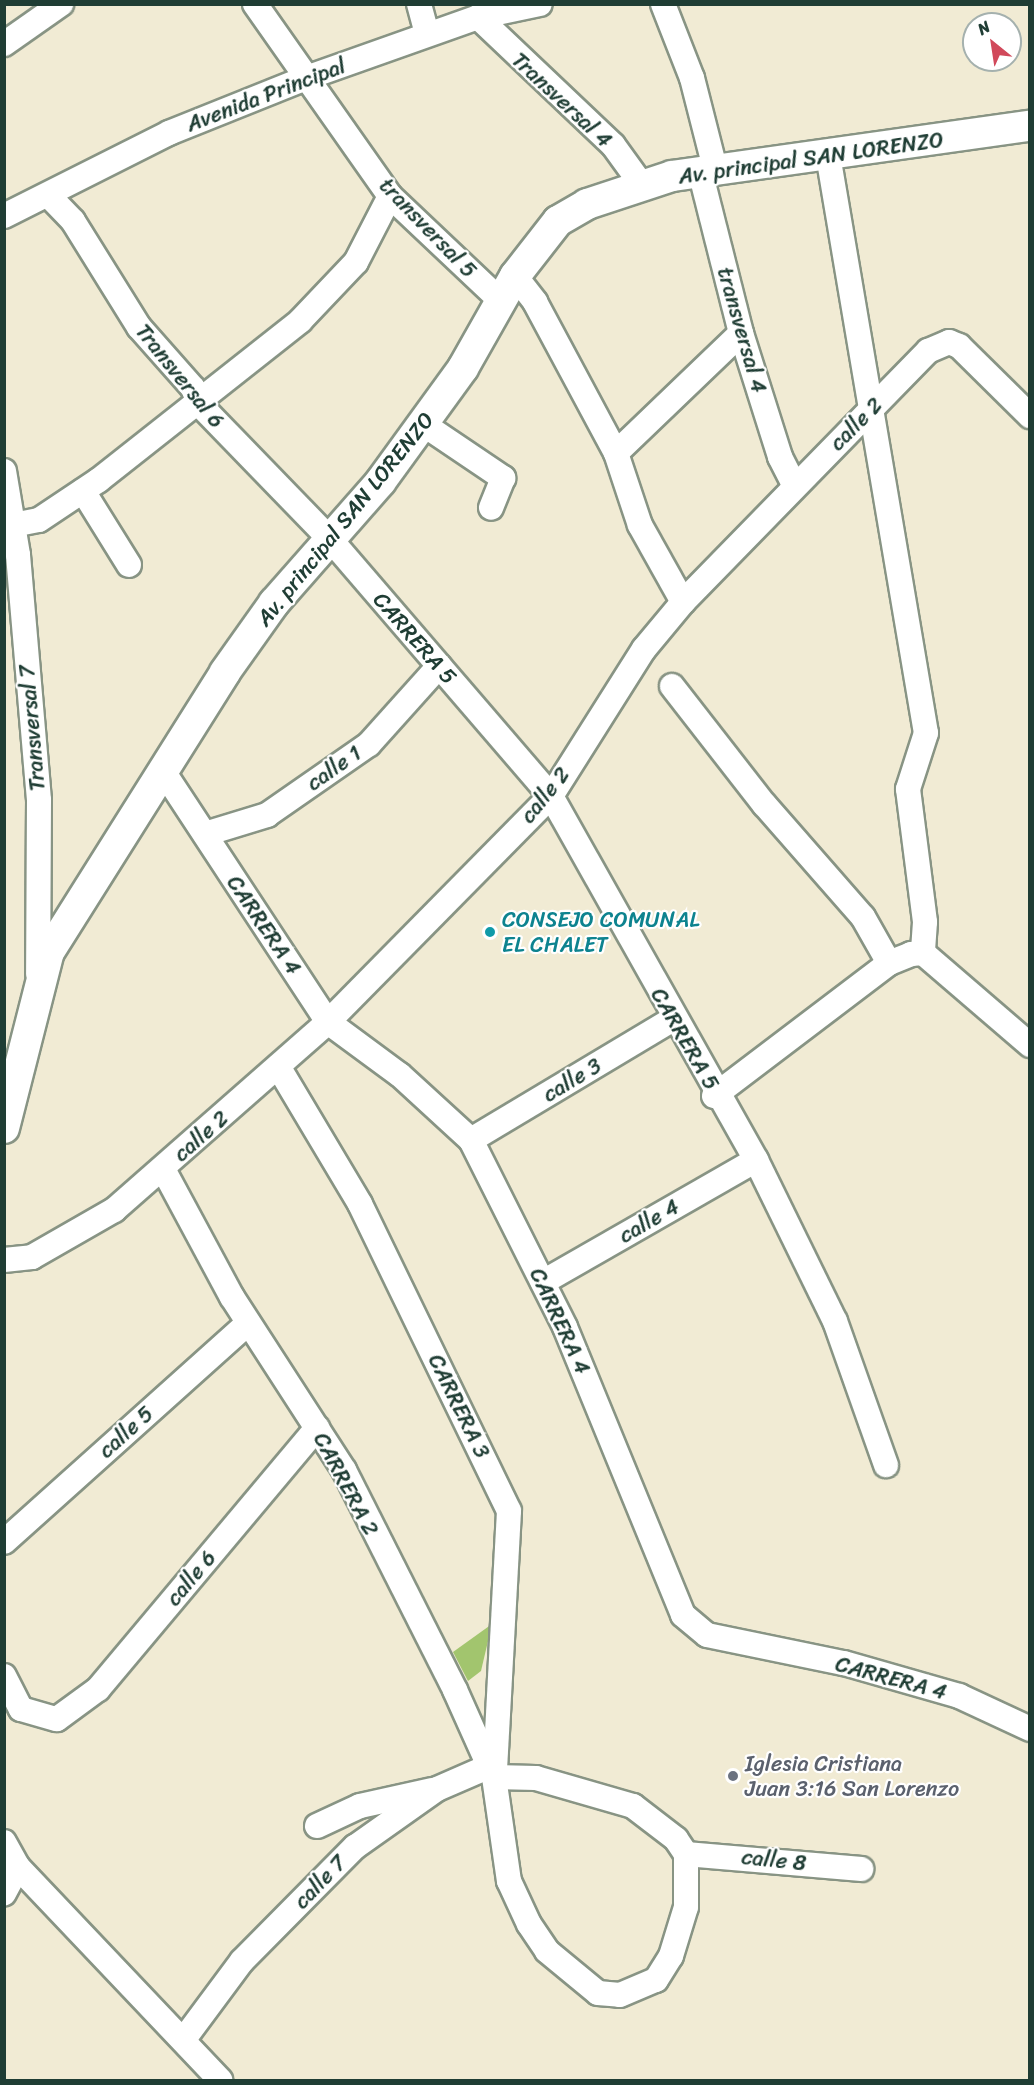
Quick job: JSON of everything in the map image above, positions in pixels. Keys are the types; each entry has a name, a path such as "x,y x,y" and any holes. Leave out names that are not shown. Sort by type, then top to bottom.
{"main road":[{"name":"Av. principal SAN LORENZO","path":"4,1128 38,986 50,952 163,771 274,603 330,539 423,423 463,368 508,289 558,221 642,185 708,170 1029,126"}],"street":[{"path":"4,44 61,4"},
{"name":"transversal 5","path":"255,4 390,196 508,289 535,302 616,453 640,525 682,602"},
{"path":"419,4 427,34"},
{"name":"Avenida Principal","path":"4,216 50,197 168,133 306,78 478,17 540,4"},
{"name":"transversal 4","path":"663,4 692,78 741,333 780,457 794,484"},
{"name":"Transversal 4","path":"478,17 613,145 642,185"},
{"path":"828,155 926,733 908,789 925,922 923,953"},
{"path":"13,525 39,520 83,491 200,405 300,321 356,262 390,196"},
{"name":"Transversal 6","path":"50,197 73,221 139,327 193,388 200,405 330,539"},
{"path":"616,453 741,333"},
{"name":"calle 2","path":"4,1260 32,1257 114,1210 279,1068 328,1022 550,796 644,650 682,602 794,484 940,344 959,346 1029,416"},
{"path":"423,423 503,478 491,508"},
{"name":"Transversal 7","path":"4,471 13,525 39,800 38,986"},
{"path":"83,491 129,565"},
{"name":"CARRERA 5","path":"330,539 550,796 673,1020 756,1160 835,1321 886,1466"},
{"name":"calle 1","path":"205,834 267,815 369,744 439,666"},
{"path":"672,686 764,804 849,899 889,963"},
{"name":"CARRERA 4","path":"163,771 328,1022 390,1067 471,1140 543,1282 683,1615 706,1635 844,1663 959,1696 1029,1729"},
{"path":"714,1096 889,963 923,953"},
{"path":"923,953 1029,1045"},
{"name":"calle 3","path":"471,1140 673,1020"},
{"name":"CARRERA 3","path":"279,1068 360,1204 509,1511 492,1772"},
{"name":"calle 4","path":"543,1282 756,1160"},
{"name":"CARRERA 2","path":"163,1169 248,1323 344,1470 492,1772 498,1830 517,1901 547,1951 598,1993 620,1995 656,1980 681,1930 690,1880 686,1854"},
{"name":"calle 5","path":"4,1542 248,1323"},
{"name":"calle 6","path":"4,1676 21,1709 57,1719 98,1689 317,1428"},
{"path":"492,1772 536,1778 633,1806 662,1825 686,1854"},
{"name":"calle 7","path":"180,2035 242,1961 355,1847 437,1790 492,1772"},
{"path":"317,1826 360,1806 437,1790"},
{"path":"4,1842 18,1867 180,2035 219,2080"},
{"name":"calle 8","path":"686,1854 861,1869"},
{"path":"5,1892 18,1867"}],"green space":[{"path":"492,1624 481,1671 468,1681 453,1652"}],"place":[{"name":"CONSEJO COMUNAL EL CHALET","path":"490,932"},
{"name":"Iglesia Cristiana Juan 3:16 San Lorenzo","path":"733,1776"}]}
